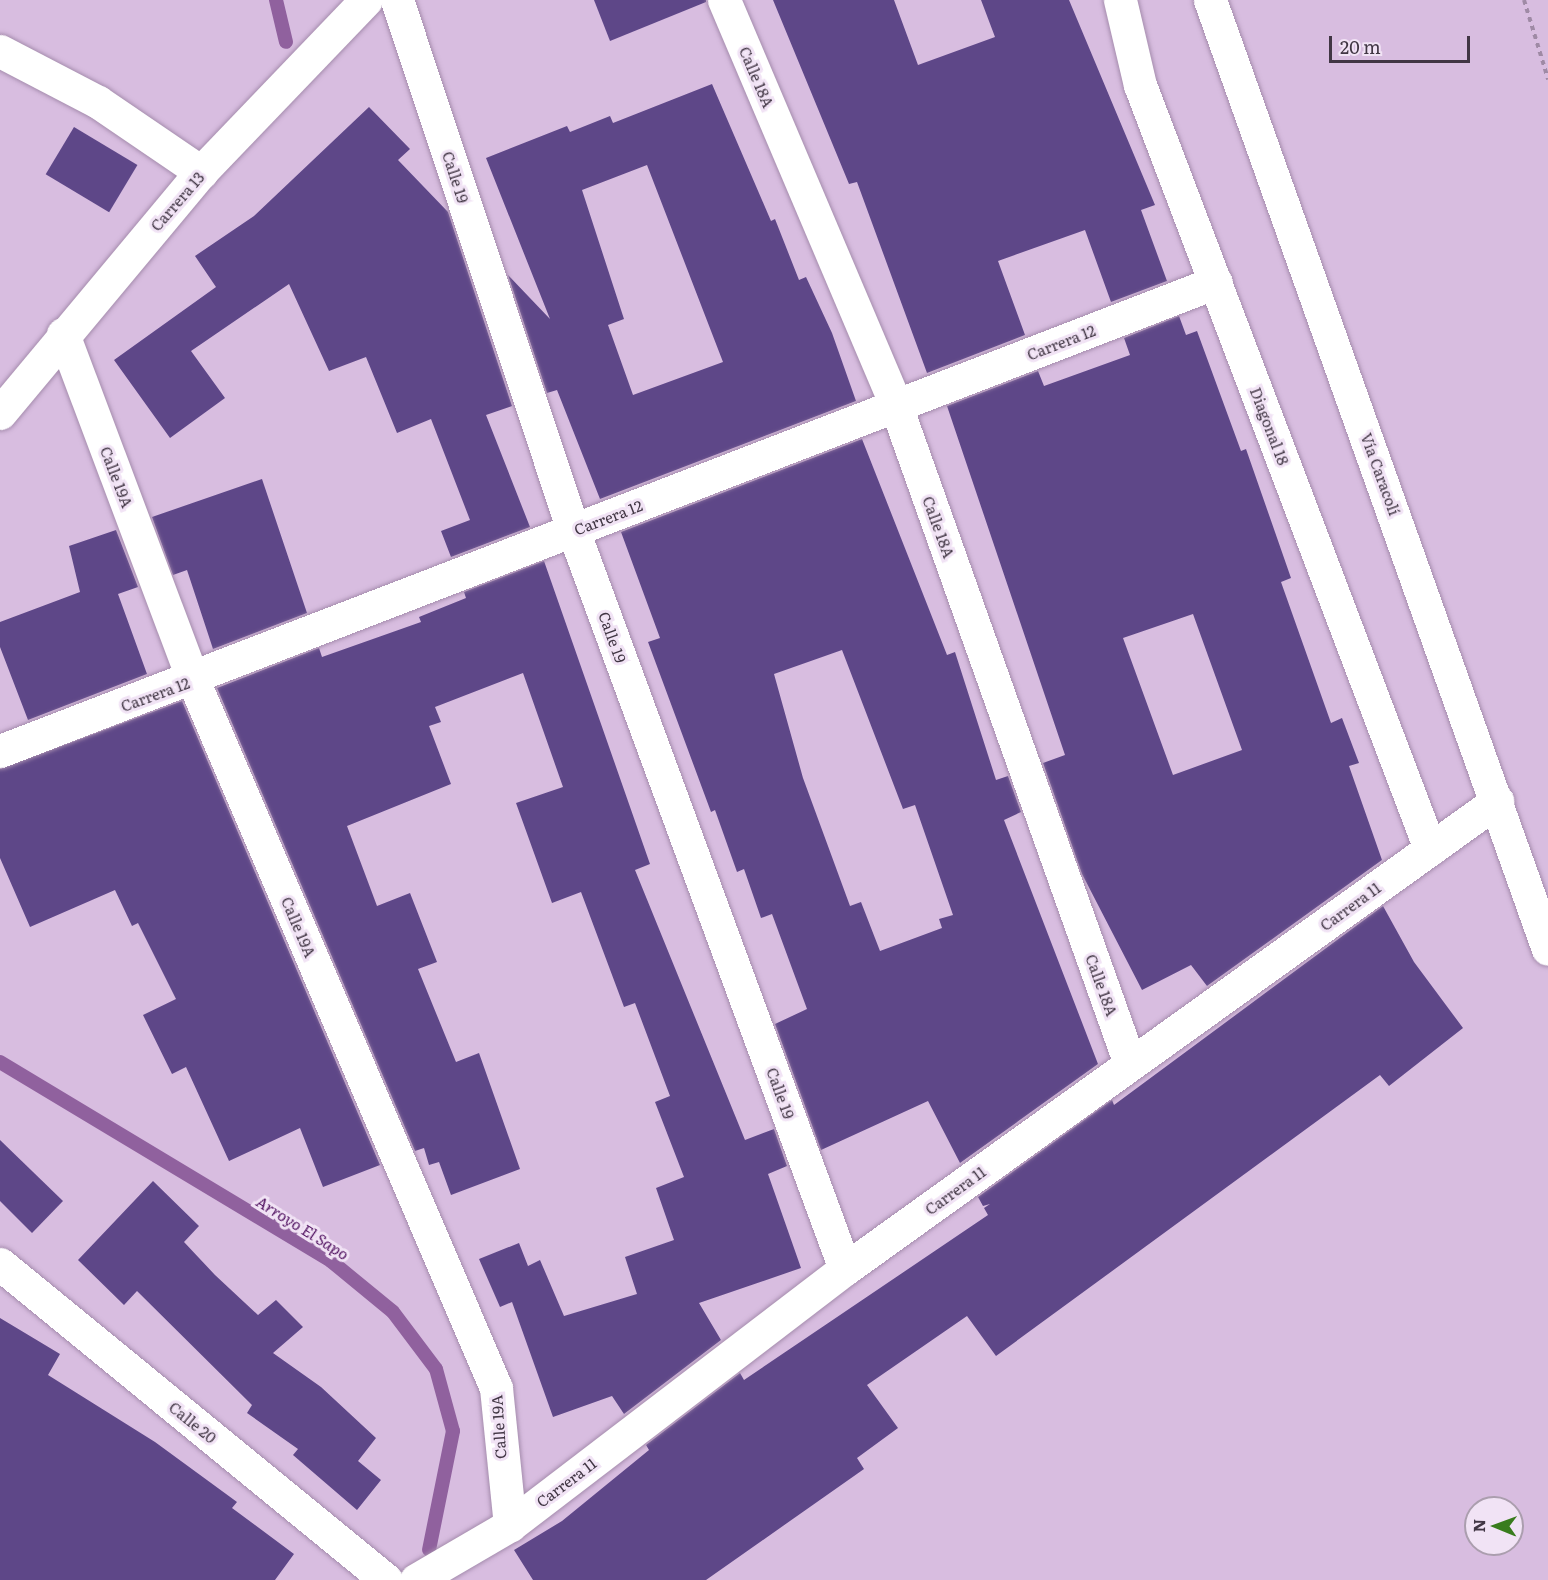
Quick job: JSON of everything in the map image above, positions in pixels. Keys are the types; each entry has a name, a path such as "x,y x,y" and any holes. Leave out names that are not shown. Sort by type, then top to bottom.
{"street":[{"name":"Carrera 13","path":"0,413 63,334 201,172 366,0"},
{"name":"Calle 19","path":"397,0 573,530 845,1269"},
{"name":"Calle 18A","path":"724,0 896,406 1130,1064"},
{"name":"Diagonal 18","path":"1120,0 1140,85 1430,849"},
{"name":"Vía Caracolí","path":"1210,0 1548,949"},
{"path":"0,51 98,102 201,172"},
{"name":"Carrera 12","path":"0,751 193,680 573,530 1216,282"},
{"name":"Calle 19A","path":"63,334 193,680 496,1388 510,1525"},
{"name":"Carrera 11","path":"430,1574 510,1525 845,1269 1497,801"},
{"name":"Calle 20","path":"0,1264 386,1580"}],"path":[{"path":"1524,0 1548,79"}],"building":[{"path":"594,0 706,0 706,2 610,41"},
{"path":"773,0 894,0 918,65 995,37 981,0 1069,0 1155,205 1141,210 1167,281 1111,302 1085,230 998,261 1025,335 927,373 857,182 849,184"},
{"path":"712,84 771,221 775,219 799,280 806,277 832,333 856,401 600,499 557,390 547,393 508,275 550,319 486,158 567,126 570,132 610,116 613,123","holes":["647,165 723,362 633,395 608,325 624,319 582,190"]},
{"path":"369,107 410,149 398,160 448,212 512,406 486,415 530,527 451,557 441,531 470,520 431,419 397,433 366,357 329,371 289,284 191,351 225,398 170,438 114,360 216,287 195,256 254,216"},
{"path":"74,127 137,165 109,212 46,174"},
{"path":"1179,316 1186,335 1197,331 1241,451 1246,449 1291,578 1281,582 1331,723 1342,718 1359,763 1349,766 1382,860 1207,986 1191,965 1142,990 1082,874 1043,763 1065,755 947,406 1038,371 1044,386 1130,355 1124,338","holes":["1193,614 1242,750 1173,775 1123,638"]},
{"path":"862,439 947,655 955,652 996,780 1008,776 1021,812 1004,820 1098,1064 960,1163 928,1101 821,1150 775,1024 807,1009 772,914 761,918 744,869 737,872 715,810 711,812 648,642 660,638 621,532","holes":["842,650 903,809 915,805 953,915 939,919 942,928 880,951 861,902 850,906 803,778 774,674"]},
{"path":"262,479 307,613 213,649 187,570 173,575 152,517"},
{"path":"116,530 138,587 118,594 147,674 28,720 0,647 0,622 80,592 69,546"},
{"path":"544,561 650,864 635,870 745,1140 774,1129 787,1166 768,1174 801,1268 699,1303 721,1340 624,1414 612,1396 553,1417 512,1302 500,1307 479,1259 519,1243 528,1266 540,1260 564,1316 637,1294 625,1257 674,1240 656,1188 684,1177 655,1102 670,1096 635,1003 624,1007 581,892 552,903 516,803 563,787 523,673 435,707 441,722 429,726 451,784 347,826 377,906 410,893 437,962 418,969 456,1062 479,1053 520,1169 451,1195 439,1162 429,1165 424,1148 415,1151 217,688 319,648 322,657 421,622 419,617 466,598 464,592"},
{"path":"182,701 380,1165 323,1187 300,1128 229,1161 186,1067 172,1074 143,1015 176,999 138,923 132,926 115,890 30,927 0,858 0,769"},
{"path":"1383,906 1414,962 1463,1028 1389,1086 1380,1075 996,1356 967,1316 867,1385 898,1428 857,1458 864,1469 706,1580 533,1580 514,1550 562,1521 649,1450 646,1445 740,1373 744,1380 988,1215 984,1208 990,1204 983,1206 978,1197 1112,1100 1114,1105"},
{"path":"0,1140 63,1201 32,1233 0,1201"},
{"path":"153,1181 199,1226 184,1242 215,1275 258,1315 276,1300 303,1327 273,1353 321,1387 376,1438 358,1461 381,1480 357,1510 293,1455 298,1449 247,1413 252,1405 137,1291 124,1305 78,1260"},
{"path":"0,1318 60,1354 48,1375 155,1442 237,1502 232,1508 294,1554 275,1580 0,1580"}],"waterway":[{"name":"Arroyo El Sapo","path":"276,0 286,42"},
{"name":"Arroyo El Sapo","path":"0,1062 331,1261 393,1312 436,1369 453,1431 429,1550"}]}
